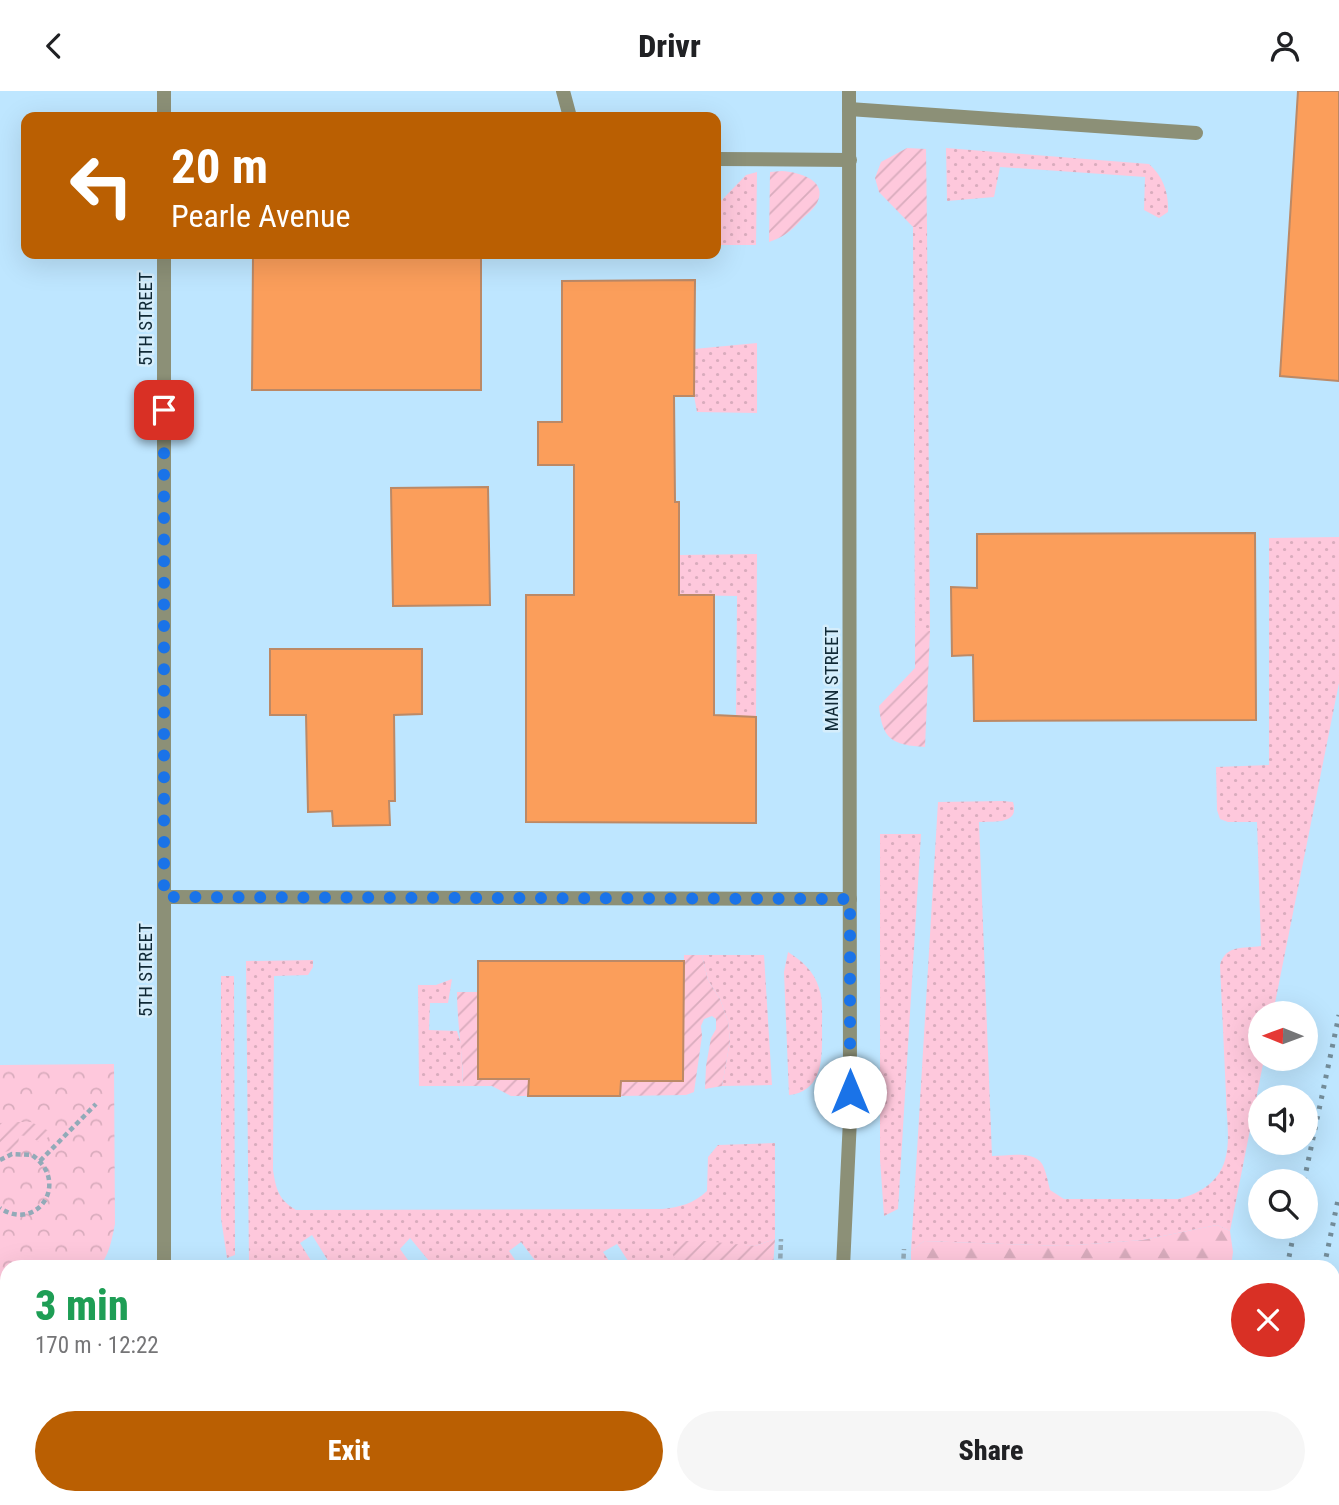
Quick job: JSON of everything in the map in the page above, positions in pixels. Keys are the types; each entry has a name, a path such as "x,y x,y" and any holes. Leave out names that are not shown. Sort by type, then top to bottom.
{"street":[{"path":"164,91 164,112"},
{"path":"563,91 569,112"},
{"name":"MAIN STREET","path":"843,1260 850,1119 849,91"},
{"path":"849,109 1196,133"},
{"path":"721,159 850,160"},
{"name":"5TH STREET","path":"164,259 164,1260"},
{"path":"164,897 850,899"}],"path":[{"path":"40,1161 96,1104"},
{"path":"0,1160 12,1154 32,1155 46,1169 50,1188 40,1207 22,1215 12,1214 0,1207"},
{"path":"780,1260 781,1239"},
{"path":"903,1260 904,1248"}],"shaded area":[{"path":"0,91 1339,91 1339,1260 0,1260"}],"green space":[{"path":"907,148 926,149 927,227 913,227 879,192 875,178 881,162"},
{"path":"946,148 1149,164 1164,185 1168,212 1159,218 1144,210 1145,177 1000,167 994,197 947,201"},
{"path":"782,171 810,179 819,188 820,195 814,207 794,227 769,242 770,172"},
{"path":"757,172 756,245 721,245 721,201 746,175"},
{"path":"913,227 927,227 930,631 915,631"},
{"path":"757,343 757,413 697,412 694,396 694,349"},
{"path":"1339,537 1339,683 1275,1001 1248,1001 1248,1071 1262,1071 1259,1085 1248,1085 1248,1140 1230,1231 1217,1225 1143,1240 1063,1246 924,1241 911,1251 938,802 1013,802 1013,815 1009,818 979,822 992,1156 1022,1155 1036,1158 1044,1168 1050,1190 1064,1199 1178,1199 1207,1186 1222,1168 1228,1136 1220,965 1231,951 1261,946 1257,822 1228,822 1220,819 1217,810 1216,767 1269,765 1269,538"},
{"path":"757,554 756,717 736,716 737,596 679,595 679,555"},
{"path":"915,631 930,631 925,747 905,745 891,739 883,726 879,706 915,668"},
{"path":"880,834 921,834 898,1209 884,1216 880,1159"},
{"path":"788,952 814,976 822,1002 819,1069 809,1086 801,1092 789,1095 784,972"},
{"path":"684,955 702,955 708,980 720,999 728,1021 730,1041 722,1086 705,1089 711,1038 716,1029 716,1019 712,1016 704,1019 701,1026 694,1092 686,1095 620,1096 621,1081 683,1081"},
{"path":"702,955 764,955 772,1085 722,1086 730,1041 728,1021 720,999 708,980"},
{"path":"313,960 313,967 308,975 274,976 273,1170 279,1194 296,1210 662,1209 691,1202 707,1191 708,1157 718,1145 775,1143 775,1239 755,1246 734,1245 688,1260 627,1260 617,1244 603,1252 608,1260 535,1260 521,1242 509,1251 515,1260 428,1260 410,1238 400,1249 408,1260 328,1260 312,1235 300,1243 311,1260 249,1260 246,961"},
{"path":"221,976 234,976 235,1255 227,1258 221,1218"},
{"path":"452,979 448,1003 430,1003 429,1030 457,1031 461,1044 463,1086 419,1086 418,985 436,985"},
{"path":"457,992 479,992 529,1079 528,1096 511,1096 492,1086 463,1086"},
{"path":"114,1064 115,1224 110,1247 103,1260 0,1260 0,1065"},
{"path":"31,1122 53,1133 41,1143 31,1137 19,1135 18,1149 0,1153 0,1123"},
{"path":"1217,1225 1230,1231 1232,1260 911,1260 911,1251 924,1241 1063,1246 1143,1240"},
{"path":"775,1239 774,1260 676,1260 672,1253 680,1241 755,1246"}],"building":[{"path":"1298,91 1339,91 1339,381 1280,376"},
{"path":"253,259 481,259 481,390 252,390"},
{"path":"695,280 694,396 674,396 675,502 679,502 679,595 714,595 714,715 756,717 756,823 526,822 526,595 574,595 574,465 538,465 538,422 562,422 562,281"},
{"path":"488,487 490,605 393,606 391,488"},
{"path":"1255,533 1256,720 974,721 973,655 952,656 951,587 977,588 977,534"},
{"path":"270,649 422,649 422,714 394,715 395,801 389,801 390,825 333,826 332,811 308,812 306,715 270,715"},
{"path":"478,961 684,961 683,1081 621,1081 620,1096 528,1096 529,1079 478,1079"}],"railway":[{"path":"1307,1169 1339,1015"},
{"path":"1325,1260 1339,1195"},
{"path":"1288,1260 1293,1239"}],"route":[{"path":"164,410 164,897 850,899 850,1092"}]}
